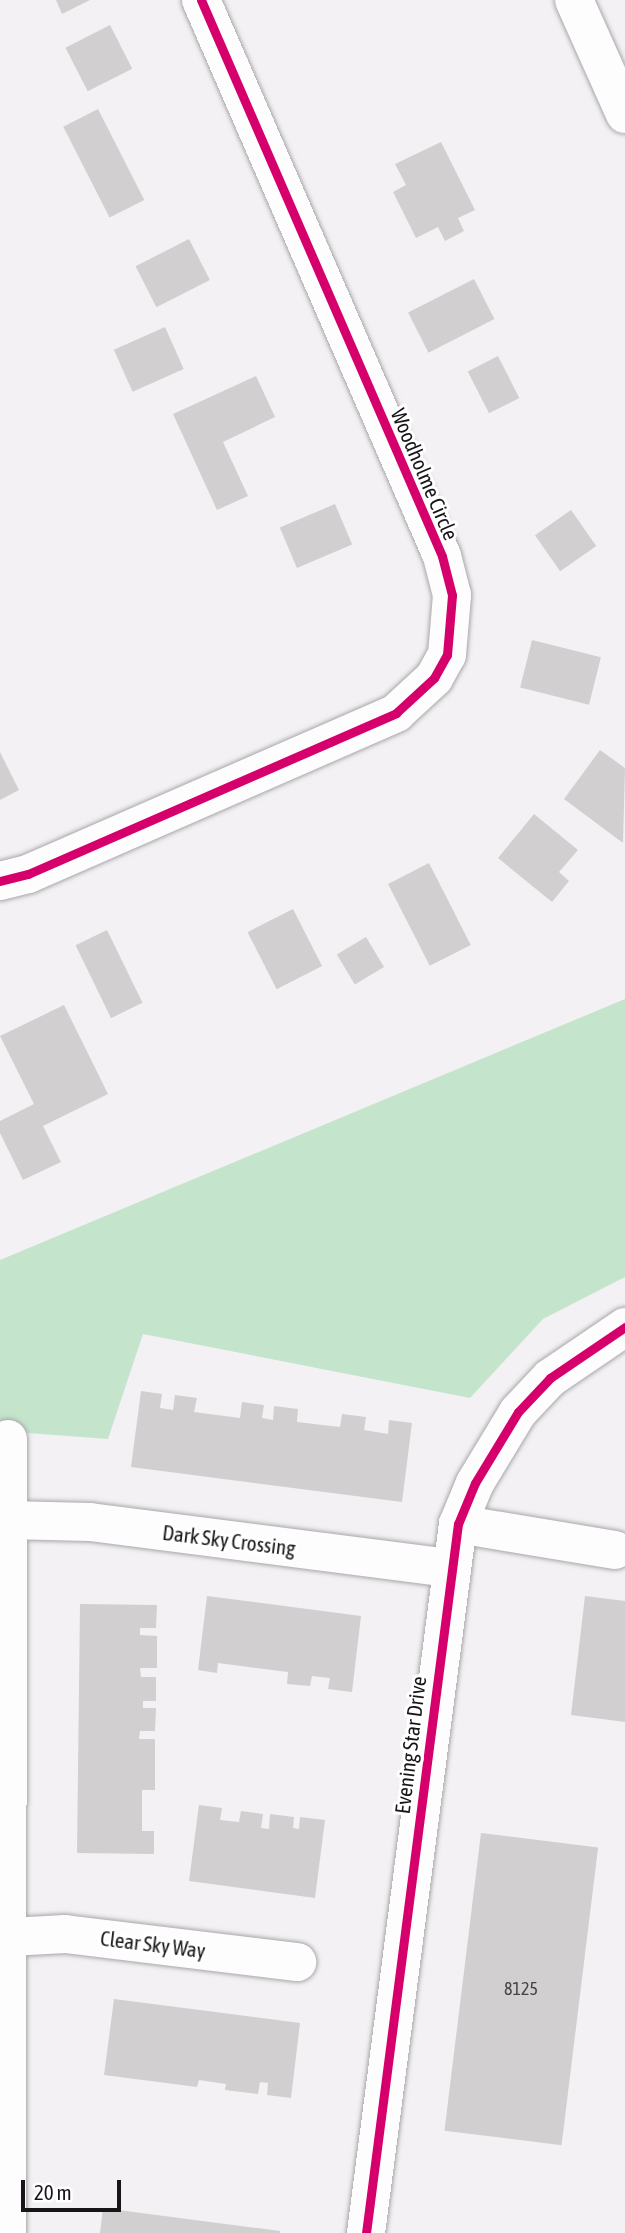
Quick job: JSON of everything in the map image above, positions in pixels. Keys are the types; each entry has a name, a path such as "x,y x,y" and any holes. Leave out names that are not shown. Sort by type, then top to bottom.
{"street":[{"name":"Woodholme Circle","path":"0,881 28,874 396,713 434,678 447,655 452,596 442,556 201,0"},
{"path":"574,0 625,114"},
{"name":"Evening Star Drive","path":"366,2233 450,1568 458,1524 481,1471 518,1412 550,1378 625,1327"},
{"path":"7,2233 10,1937 8,1439"},
{"name":"Dark Sky Crossing","path":"8,1520 90,1522 450,1568"},
{"path":"458,1524 615,1550"},
{"name":"Clear Sky Way","path":"10,1937 65,1934 296,1962"}],"green space":[{"path":"625,999 625,1277 543,1319 470,1398 143,1334 108,1439 0,1431 0,1260"}],"building":[{"path":"56,0 90,0 62,14"},
{"path":"110,25 132,69 88,91 65,48"},
{"path":"98,109 144,200 110,218 63,127"},
{"path":"441,142 475,210 458,218 464,231 445,241 438,227 416,238 393,192 406,185 395,164"},
{"path":"189,239 210,280 156,307 136,266"},
{"path":"474,279 494,319 428,353 408,313"},
{"path":"165,327 184,369 133,392 114,350"},
{"path":"498,356 519,398 489,413 468,371"},
{"path":"256,376 275,417 223,442 248,496 217,510 173,414"},
{"path":"335,504 352,545 297,568 280,527"},
{"path":"571,510 596,546 560,571 535,535"},
{"path":"532,640 601,657 589,705 520,688"},
{"path":"600,750 625,768 623,843 564,799"},
{"path":"0,752 19,790 0,800"},
{"path":"534,814 578,850 559,872 569,881 552,902 498,858"},
{"path":"429,863 471,945 430,966 388,884"},
{"path":"293,909 322,966 277,989 248,932"},
{"path":"107,930 143,1003 111,1018 76,945"},
{"path":"366,937 384,967 355,985 337,955"},
{"path":"64,1005 108,1094 43,1126 61,1162 23,1180 0,1133 0,1121 34,1104 0,1036"},
{"path":"141,1391 162,1394 160,1408 173,1410 175,1395 197,1398 194,1412 240,1418 242,1402 264,1405 262,1418 273,1420 274,1406 298,1409 297,1422 340,1427 342,1414 366,1417 364,1430 388,1434 389,1420 412,1423 402,1502 131,1467"},
{"path":"207,1596 361,1616 352,1692 328,1689 330,1678 312,1676 310,1686 287,1684 288,1672 218,1663 217,1673 198,1670"},
{"path":"585,1596 625,1601 625,1722 571,1715"},
{"path":"80,1604 157,1605 156,1628 140,1628 140,1635 157,1636 157,1668 140,1668 141,1677 156,1677 156,1701 143,1701 143,1708 156,1708 155,1731 140,1731 139,1739 155,1739 155,1790 142,1790 142,1831 154,1831 154,1854 77,1853"},
{"path":"199,1805 222,1808 220,1820 239,1822 241,1811 263,1814 261,1828 269,1829 270,1814 294,1817 293,1828 299,1829 300,1817 325,1820 315,1898 189,1881"},
{"path":"481,1833 598,1847 562,2145 444,2131"},
{"path":"114,1999 300,2023 291,2098 267,2095 268,2083 260,2082 258,2094 225,2090 226,2084 199,2080 197,2087 104,2075"},
{"path":"103,2208 280,2231 280,2233 100,2233"}],"cycle path":[{"path":"0,881 28,874 396,713 434,678 447,655 452,595 442,556 201,0"},
{"path":"366,2233 458,1524 475,1483 518,1412 550,1378 625,1327"}]}
